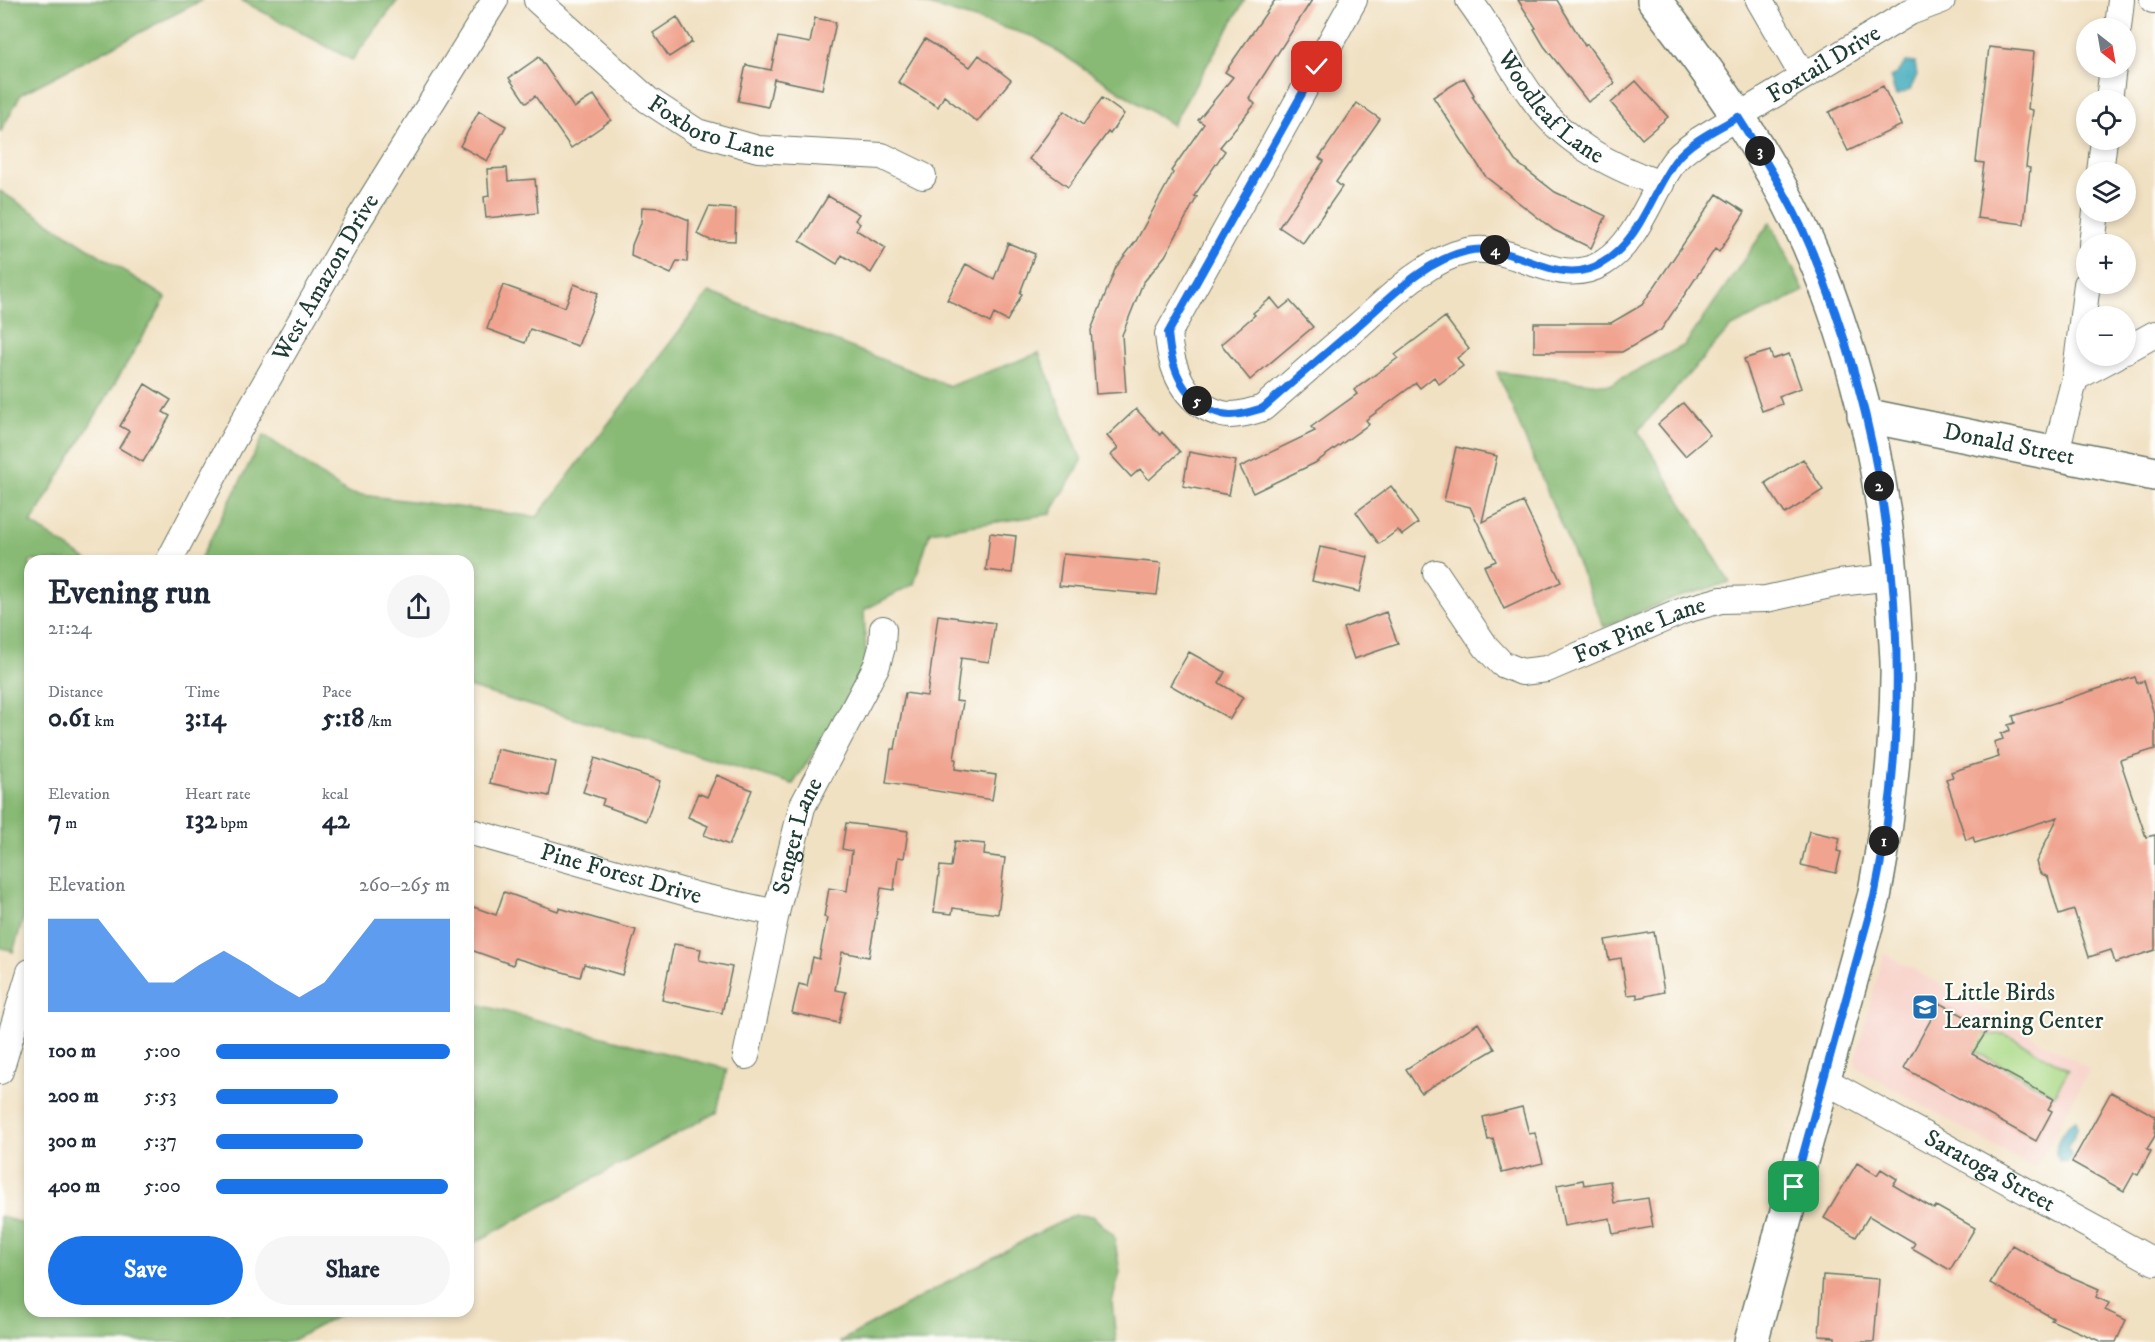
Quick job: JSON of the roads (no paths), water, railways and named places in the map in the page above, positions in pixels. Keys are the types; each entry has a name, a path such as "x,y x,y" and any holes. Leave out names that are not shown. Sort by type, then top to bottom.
{"main road":[{"path":"1654,0 1688,44 1738,117 1781,189 1808,242 1830,296 1850,355 1881,497 1892,577 1898,674 1895,741 1889,809 1874,897 1751,1342"},
{"name":"Donald Street","path":"1864,415 2155,474"}],"street":[{"name":"West Amazon Drive","path":"172,555 230,445 363,213 495,0"},
{"name":"Foxboro Lane","path":"537,0 648,100 697,132 758,149 882,156 923,176"},
{"path":"1354,0 1168,333 1170,357 1189,394 1201,405 1223,414 1243,414 1263,408 1412,280 1439,261 1468,250 1494,250 1557,271 1582,272 1602,264 1624,247 1676,159 1700,140 1738,117"},
{"name":"Woodleaf Lane","path":"1469,0 1535,102 1556,125 1578,143 1638,176 1661,184"},
{"path":"1759,0 1803,76"},
{"name":"Foxtail Drive","path":"1738,117 1910,12 1942,0"},
{"path":"2119,18 2121,0"},
{"path":"2055,454 2075,378 2086,294"},
{"path":"2136,344 2155,334"},
{"path":"2075,378 2097,366"},
{"name":"Fox Pine Lane","path":"1436,573 1486,647 1502,664 1522,672 1546,669 1685,610 1721,600 1766,598 1839,583 1892,577"},
{"name":"Senger Lane","path":"746,1056 776,913 802,807 877,664 882,647 883,629"},
{"name":"Pine Forest Drive","path":"474,833 698,896 776,913"},
{"path":"0,1071 24,992"},
{"name":"Saratoga Street","path":"1824,1080 2155,1262"}],"water":[{"path":"1906,62 1915,63 1917,75 1910,90 1896,96 1890,77 1896,74"},
{"path":"2076,1120 2076,1131 2068,1147 2072,1154 2071,1158 2067,1162 2059,1161 2056,1151 2057,1144 2067,1126"}],"place":[{"name":"Little Birds Learning Center","path":"1925,1007"}]}
